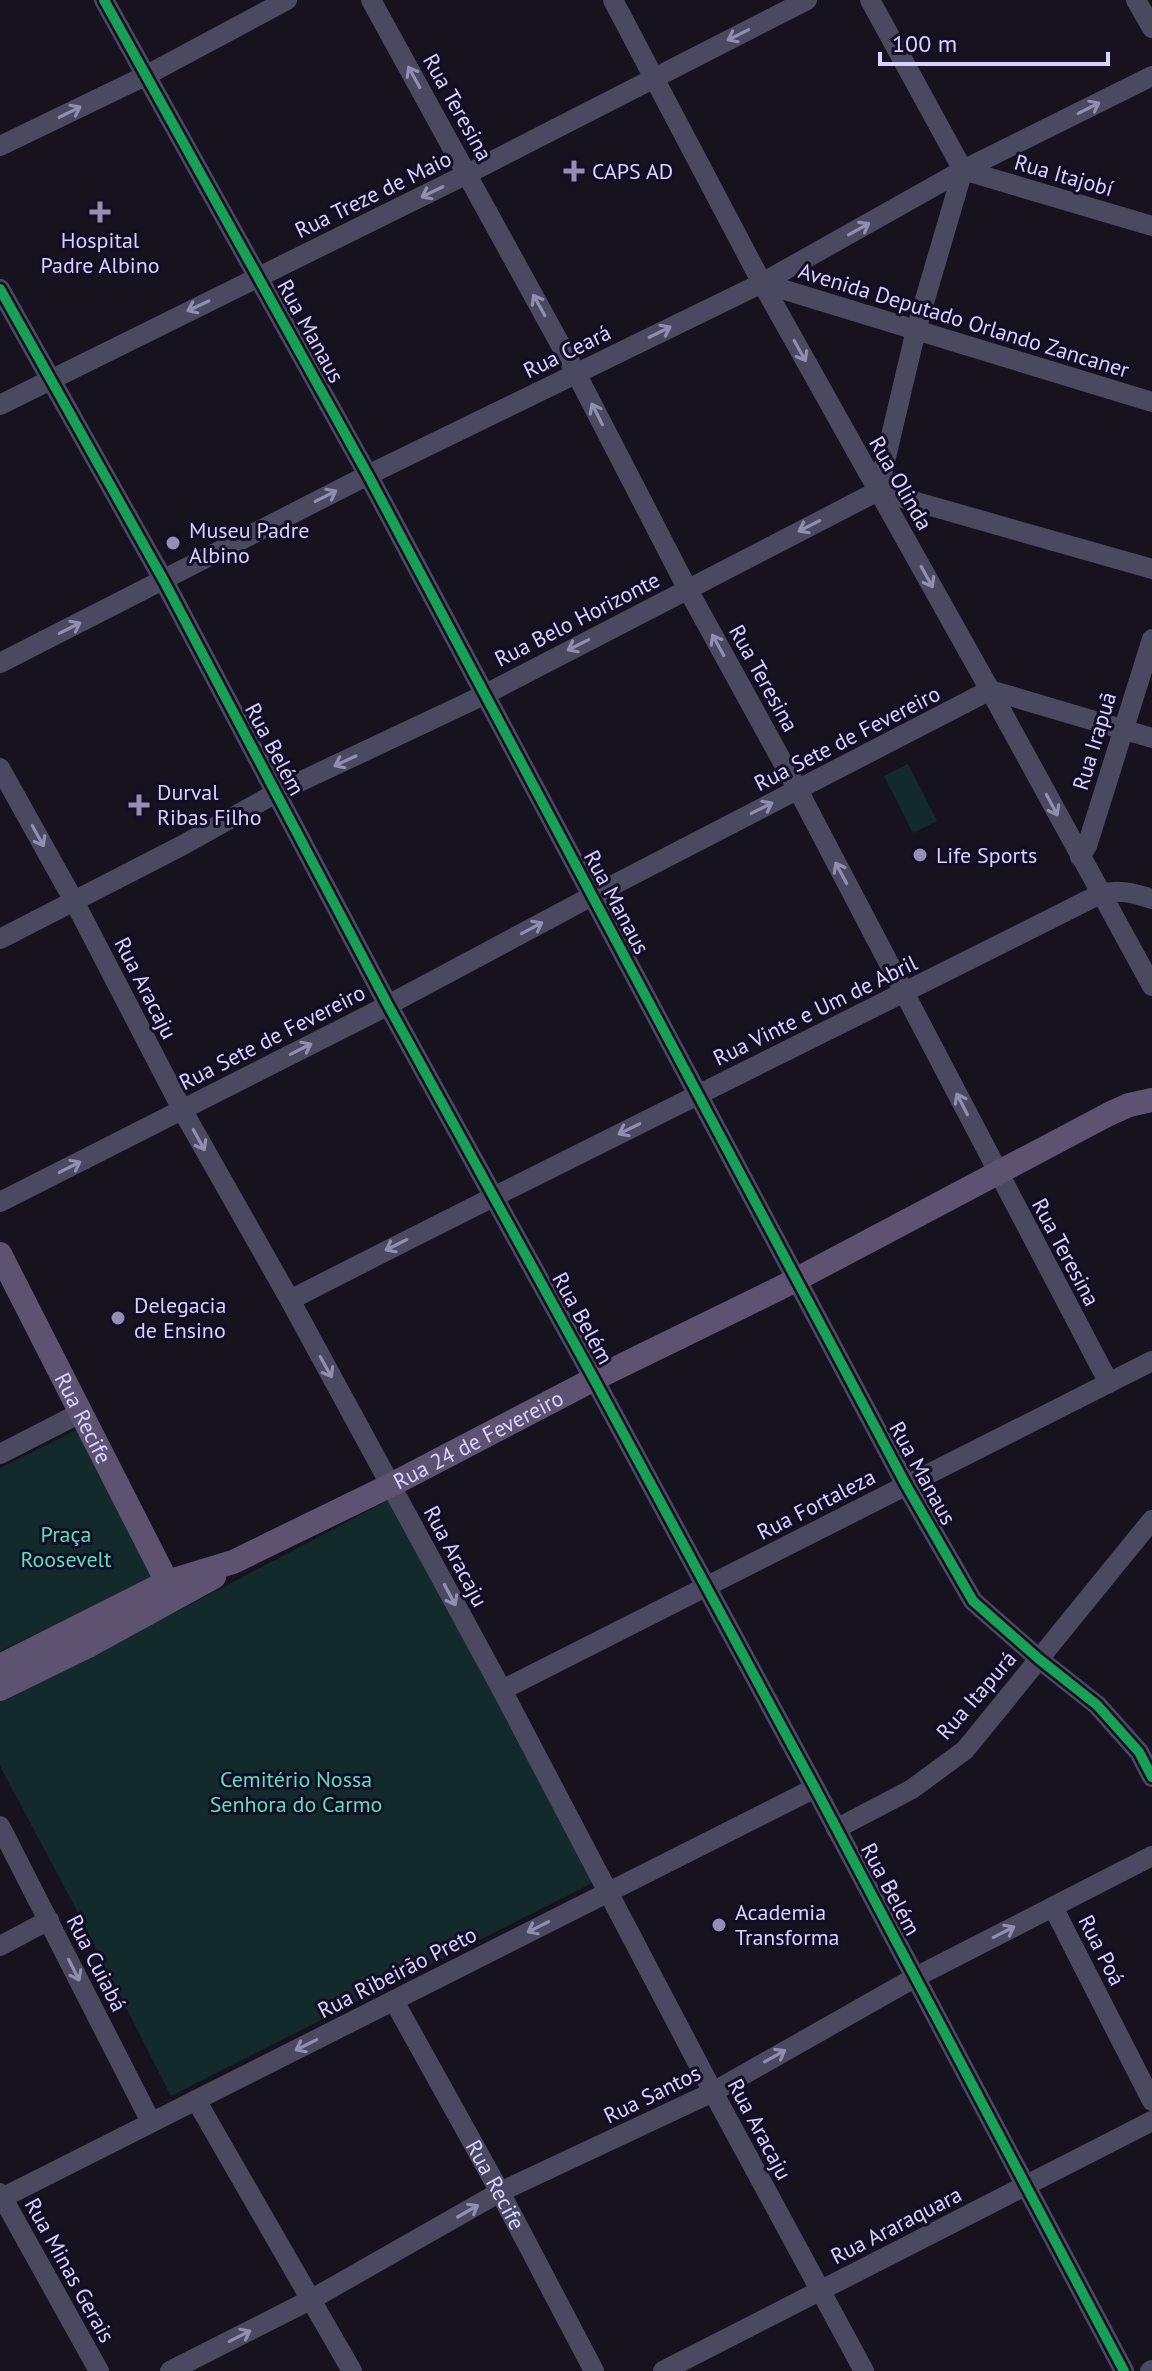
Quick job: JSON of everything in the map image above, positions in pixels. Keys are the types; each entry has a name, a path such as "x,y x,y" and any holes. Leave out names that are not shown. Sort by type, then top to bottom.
{"main road":[{"name":"Rua 24 de Fevereiro","path":"1,1665 167,1582 233,1562 391,1485 594,1379 796,1279 1109,1114 1152,1100"},
{"name":"Rua Recife","path":"0,1254 167,1582"},
{"name":"Rua 24 de Fevereiro","path":"0,1689 208,1582 233,1562"},
{"path":"88,1646 101,1632 158,1601 165,1593 167,1582"},
{"path":"1,1665 37,1671"}],"street":[{"name":"Rua Manaus","path":"104,0 368,475 906,1485 973,1601 1097,1705 1139,1752 1152,1777"},
{"path":"0,146 145,76 287,0"},
{"name":"Rua Teresina","path":"371,0 576,373 1109,1383"},
{"name":"Rua Olinda","path":"613,0 762,283 1152,986"},
{"name":"Rua Treze de Maio","path":"0,405 467,174 807,0"},
{"path":"870,0 963,170 916,330 878,491 1152,569"},
{"path":"1136,0 1152,28"},
{"name":"Rua Ceará","path":"0,663 368,475 762,283 963,170 1152,76"},
{"name":"Rua Itajobí","path":"963,170 1152,226"},
{"path":"790,266 798,284 811,297"},
{"name":"Avenida Deputado Orlando Zancaner","path":"762,283 1152,402"},
{"name":"Rua Belém","path":"0,289 164,581 388,1005 815,1788 1124,2371"},
{"name":"Rua Belo Horizonte","path":"0,939 276,793 484,695 878,491"},
{"name":"Rua Irapuã","path":"1080,857 1087,846 1152,639"},
{"path":"990,690 1152,738"},
{"name":"Rua Sete de Fevereiro","path":"0,1202 388,1005 990,690"},
{"name":"Rua Aracaju","path":"0,768 74,901 182,1110 290,1300 502,1690 864,2371"},
{"name":"Rua Vinte e Um de Abril","path":"290,1300 492,1196 1100,894 1113,891 1152,899"},
{"name":"Rua Fortaleza","path":"502,1690 1151,1364"},
{"path":"0,1454 80,1413"},
{"name":"Rua Itapurá","path":"836,1829 912,1789 965,1750 1152,1520"},
{"name":"Rua Ribeirão Preto","path":"1,2196 815,1788"},
{"name":"Rua Cuiabá","path":"0,1826 151,2122"},
{"name":"Rua Santos","path":"170,2371 312,2299 500,2192 713,2092 914,1978 1152,1856"},
{"name":"Rua Poá","path":"1053,1907 1152,2101"},
{"path":"0,1946 49,1920"},
{"name":"Rua Recife","path":"394,2001 500,2192 594,2371"},
{"path":"196,2100 352,2371"},
{"name":"Rua Araraquara","path":"663,2371 1152,2121"},
{"name":"Rua Minas Gerais","path":"1,2196 99,2371"}],"green space":[{"path":"908,764 937,821 913,833 884,776"},
{"name":"Praça Roosevelt","path":"79,1429 157,1577 0,1651 0,1468"},
{"name":"Cemitério Nossa Senhora do Carmo","path":"389,1500 594,1882 171,2096 0,1766 0,1700"}],"cycle path":[{"path":"104,0 368,475 906,1485 973,1601 1097,1705 1139,1752 1152,1777"},
{"path":"0,289 164,581 388,1005 815,1788 1124,2371"}],"place":[{"name":"CAPS AD","path":"574,171"},
{"name":"Hospital Padre Albino","path":"100,212"},
{"name":"Museu Padre Albino","path":"173,543"},
{"name":"Durval Ribas Filho","path":"139,805"},
{"name":"Life Sports","path":"920,855"},
{"name":"Delegacia de Ensino","path":"118,1318"},
{"name":"Academia Transforma","path":"719,1925"}]}
